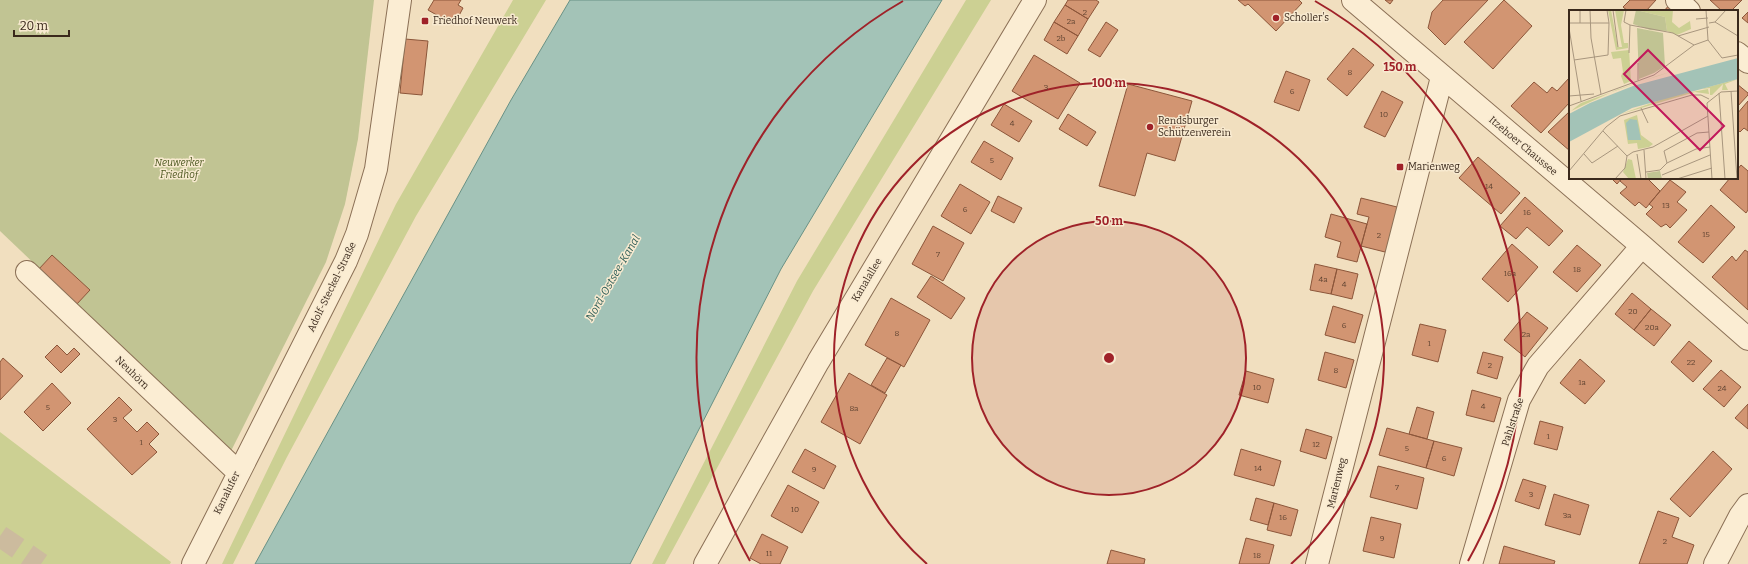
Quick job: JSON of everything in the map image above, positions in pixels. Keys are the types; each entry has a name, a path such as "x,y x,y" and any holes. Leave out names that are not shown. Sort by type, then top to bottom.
{"street":[{"name":"Adolf-Steckel-Straße","path":"263,423 346,261 357,234 376,169 400,0"},
{"name":"Kanalallee","path":"705,564 818,362 1035,0"},
{"name":"Itzehoer Chaussee","path":"1353,0 1642,246 1748,339"},
{"path":"1676,0 1688,10"},
{"path":"1738,54 1748,62"},
{"name":"Marienweg","path":"1317,564 1442,77"},
{"name":"Pahlstraße","path":"1471,564 1519,400 1538,366 1642,246"},
{"name":"Neuhörn","path":"28,272 238,472"},
{"name":"Kanalufer","path":"193,564 263,423"},
{"path":"1715,564 1740,516 1748,505"}],"green space":[{"name":"Neuwerker Friedhof","path":"0,0 374,0 358,139 345,204 326,262 231,451 0,231"},
{"path":"513,0 546,0 416,216 287,457 233,564 222,564 396,204"},
{"path":"966,0 991,0 813,291 665,564 652,564 797,281"},
{"path":"0,432 171,562 170,564 0,564"}],"water":[{"name":"Nord-Ostsee-Kanal","path":"570,0 942,0 781,269 630,564 255,564 511,100"}],"building":[{"path":"434,0 461,0 458,5 463,8 454,25 428,10"},
{"path":"1068,0 1096,0 1099,2 1088,19 1065,5"},
{"name":"Scholler's","path":"1238,0 1299,0 1302,3 1276,31 1248,4 1245,6"},
{"path":"1385,0 1393,0 1390,4"},
{"path":"1443,0 1488,0 1445,45 1428,28 1432,12"},
{"path":"1504,0 1532,26 1493,69 1464,42"},
{"path":"1630,0 1656,0 1647,10 1627,10 1623,7"},
{"path":"1710,0 1742,0 1732,10 1721,10"},
{"path":"1670,4 1677,10 1665,10"},
{"path":"1065,5 1088,19 1078,36 1054,22"},
{"path":"1748,12 1748,23 1742,18"},
{"path":"1054,22 1078,36 1067,54 1044,40"},
{"path":"1106,22 1118,30 1100,57 1088,50"},
{"path":"405,39 428,41 422,95 400,93"},
{"path":"1353,48 1374,65 1347,96 1327,79"},
{"path":"1034,55 1080,83 1058,119 1012,91"},
{"path":"1286,71 1310,80 1299,111 1274,102"},
{"path":"1569,78 1569,103 1541,133 1511,106 1534,82 1547,93 1552,87 1557,91"},
{"name":"Rendsburger Schützenverein","path":"1128,84 1192,101 1175,161 1147,153 1135,196 1099,186"},
{"path":"1738,85 1748,93 1748,95 1738,106"},
{"path":"1382,91 1403,102 1385,137 1364,127"},
{"path":"1748,101 1748,131 1744,128 1740,132 1738,130 1738,113"},
{"path":"1004,104 1032,121 1019,142 991,125"},
{"path":"1569,112 1569,150 1548,132"},
{"path":"1068,114 1096,132 1087,146 1059,129"},
{"path":"984,141 1013,158 1001,180 971,162"},
{"path":"1478,157 1520,193 1501,214 1459,178"},
{"path":"1741,165 1748,171 1748,210 1746,213 1720,190 1729,179 1738,179 1738,169"},
{"path":"1612,179 1621,179 1617,184"},
{"path":"1621,179 1648,179 1660,191 1646,208 1639,202 1635,206 1620,193 1627,187 1620,181"},
{"path":"1670,180 1686,192 1677,202 1687,210 1670,228 1666,224 1661,227 1646,214 1653,207 1649,204"},
{"path":"960,184 990,202 971,234 941,216"},
{"path":"998,196 1022,208 1014,223 991,211"},
{"path":"1525,197 1563,231 1549,246 1527,227 1516,239 1500,226"},
{"path":"1361,198 1401,208 1389,253 1361,246 1369,217 1357,214"},
{"path":"1711,205 1735,227 1703,263 1678,242"},
{"path":"1331,214 1367,224 1357,262 1337,257 1341,242 1325,237"},
{"path":"933,226 964,243 943,281 912,264"},
{"path":"1512,244 1538,267 1508,302 1482,279"},
{"path":"1577,245 1601,265 1577,292 1553,272"},
{"path":"1745,250 1748,252 1748,310 1712,277 1732,256 1736,261"},
{"path":"52,255 90,290 76,305 38,270"},
{"path":"1315,264 1337,269 1331,294 1310,290"},
{"path":"1337,269 1358,274 1352,299 1331,294"},
{"path":"931,276 965,298 951,319 917,297"},
{"path":"1632,293 1651,309 1634,330 1615,314"},
{"path":"891,298 930,320 904,367 865,345"},
{"path":"1333,306 1363,315 1355,343 1325,335"},
{"path":"1651,309 1671,325 1654,346 1634,330"},
{"path":"1527,312 1548,328 1525,357 1504,340"},
{"path":"1420,324 1446,330 1438,362 1412,355"},
{"path":"1689,341 1712,361 1693,382 1671,362"},
{"path":"57,345 67,355 74,348 80,354 61,373 45,357"},
{"path":"1325,352 1354,360 1346,388 1318,380"},
{"path":"1483,352 1503,357 1497,379 1477,373"},
{"path":"3,358 23,376 0,400 0,362"},
{"path":"887,358 901,365 885,393 871,385"},
{"path":"1580,359 1605,381 1585,404 1560,383"},
{"path":"1721,370 1741,387 1724,407 1703,389"},
{"path":"1246,371 1274,379 1268,403 1239,395"},
{"path":"849,373 887,395 860,444 821,422"},
{"path":"52,383 71,403 43,431 24,412"},
{"path":"1472,390 1501,398 1494,422 1466,415"},
{"path":"119,397 132,410 123,418 137,432 147,422 159,434 149,444 157,452 132,475 87,429"},
{"path":"1748,404 1748,429 1735,418"},
{"path":"1417,407 1434,412 1427,439 1409,434"},
{"path":"1540,421 1563,427 1557,450 1534,444"},
{"path":"1387,428 1434,441 1426,468 1379,455"},
{"path":"1306,429 1332,437 1326,459 1300,451"},
{"path":"1434,441 1462,448 1454,476 1426,468"},
{"path":"805,449 836,466 824,489 792,472"},
{"path":"1241,449 1281,461 1274,486 1234,475"},
{"path":"1713,451 1732,469 1690,517 1670,499"},
{"path":"1378,466 1424,478 1417,509 1370,497"},
{"path":"1523,479 1546,486 1539,509 1515,501"},
{"path":"788,485 819,502 802,533 771,516"},
{"path":"1554,494 1589,505 1580,535 1545,525"},
{"path":"1256,498 1274,503 1268,525 1250,520"},
{"path":"1274,503 1298,510 1291,536 1267,530"},
{"path":"1658,511 1679,518 1672,537 1694,545 1687,564 1639,564"},
{"path":"1371,517 1401,524 1394,558 1363,551"},
{"path":"762,534 788,547 780,564 761,564 750,558"},
{"path":"1246,538 1274,545 1269,564 1239,564"},
{"path":"1504,546 1555,561 1554,564 1499,564"},
{"path":"1111,550 1145,559 1144,564 1107,564"}],"tunnel":[{"path":"0,536 41,564"}],"place":[{"name":"Scholler's","path":"1276,18"},
{"name":"Friedhof Neuwerk","path":"425,21"},
{"name":"Rendsburger Schützenverein","path":"1150,127"},
{"name":"Marienweg","path":"1400,167"}]}
